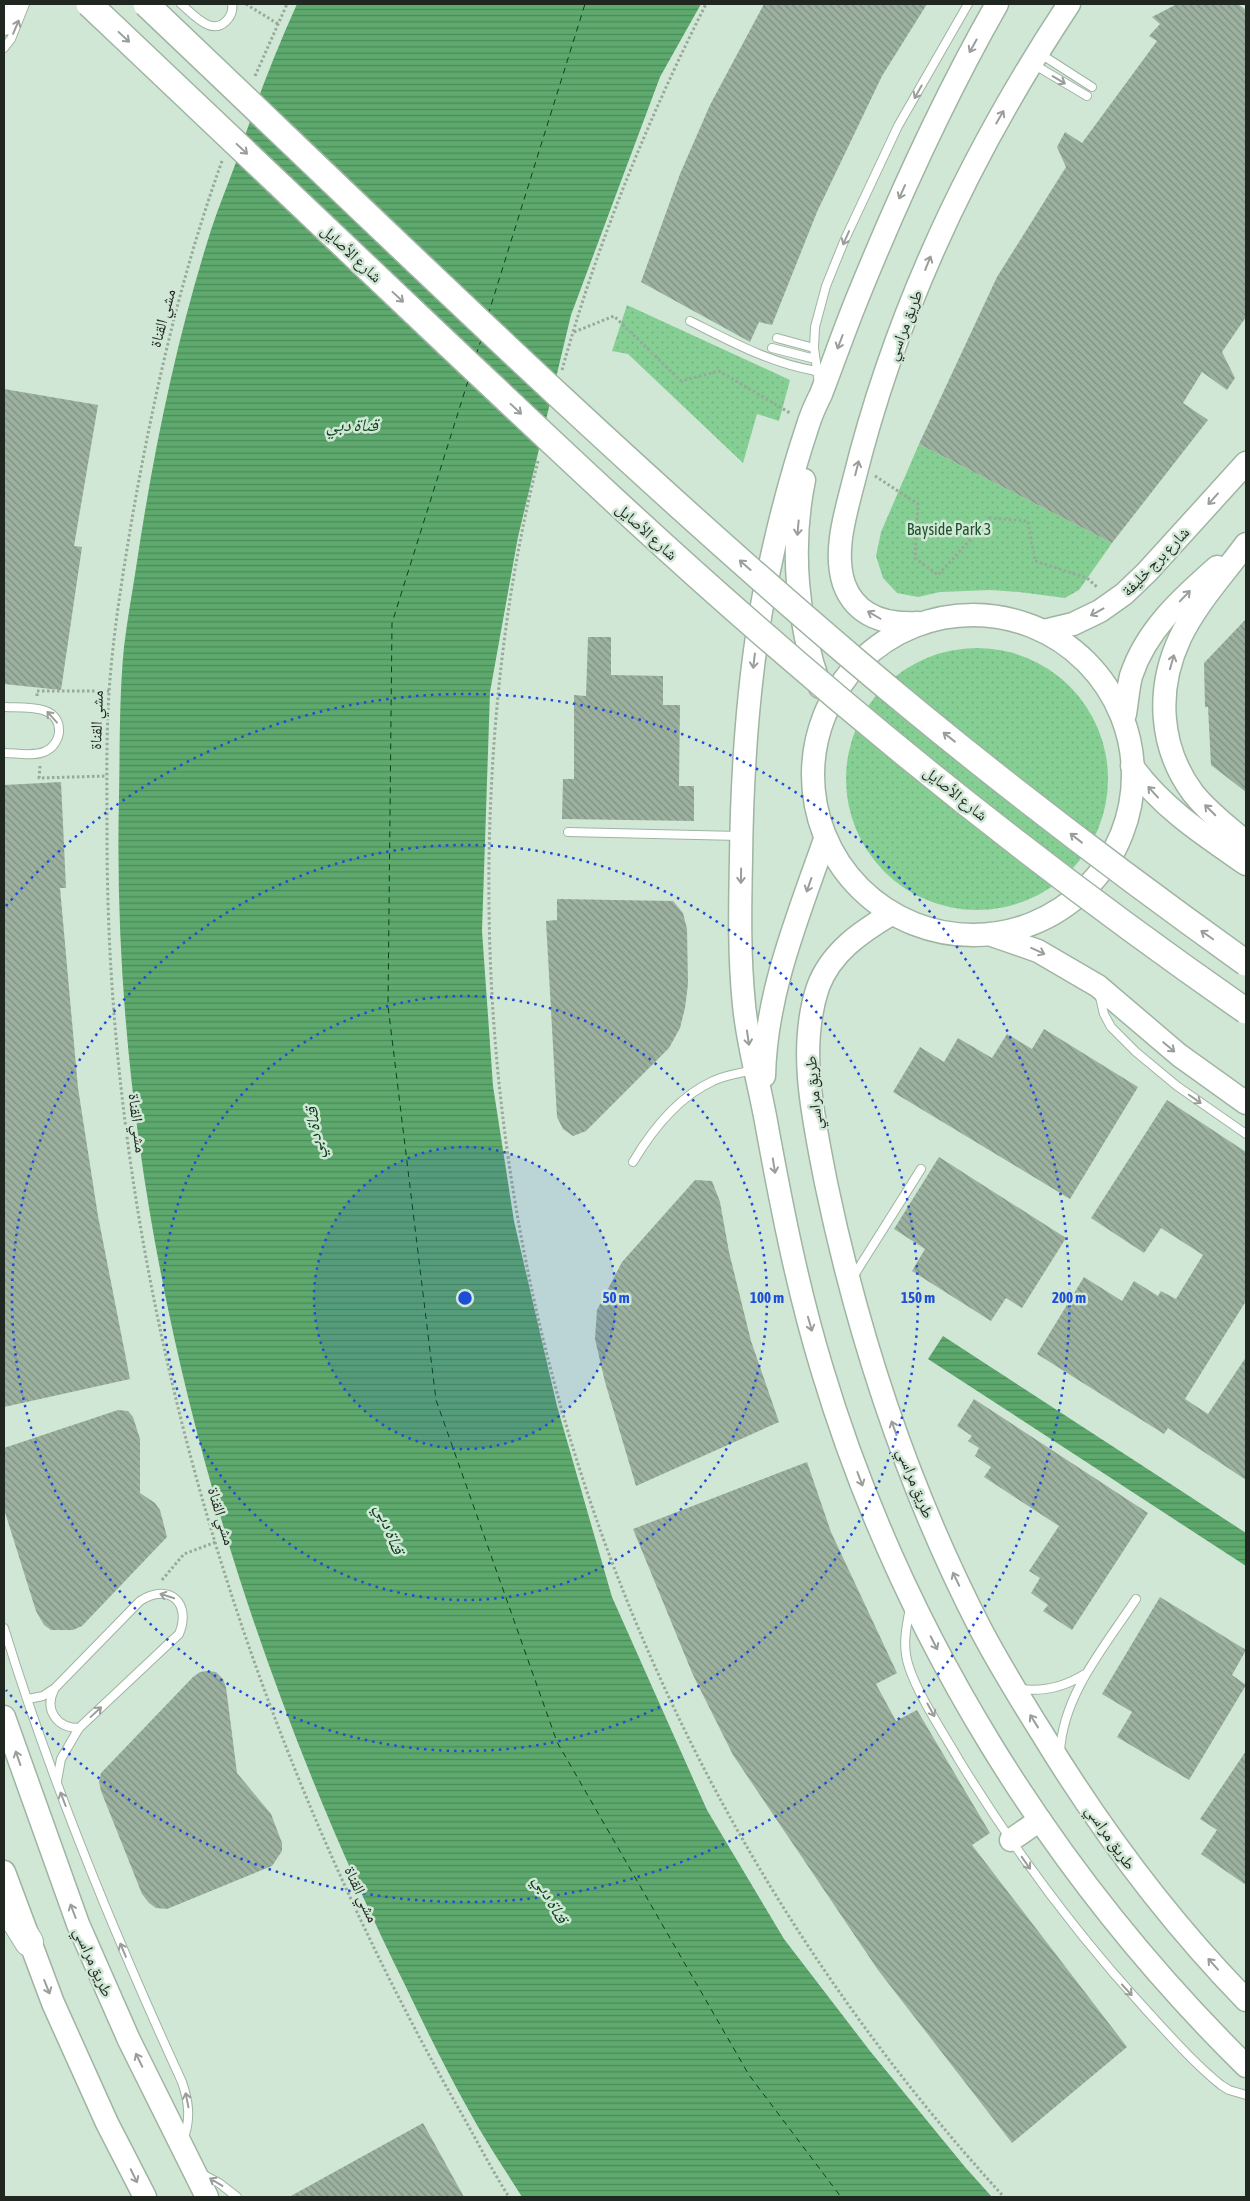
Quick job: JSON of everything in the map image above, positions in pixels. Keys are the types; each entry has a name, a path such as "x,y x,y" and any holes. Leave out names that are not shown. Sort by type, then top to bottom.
{"highway":[{"path":"4,1902 29,1942"}],"main road":[{"path":"4,24 12,4"},
{"name":"شارع الأصايل","path":"89,4 614,501 756,629 852,710 1007,834 1119,919 1246,1011"},
{"path":"146,4 631,462 783,598 913,709 1030,802 1140,886 1246,963"},
{"path":"997,4 932,126 870,266 808,424 781,518 758,630 746,738 741,836 741,972 744,1010 754,1070 766,1118 790,1246 823,1373 867,1496 912,1598 950,1674 983,1731 1040,1820 1093,1893 1134,1944 1176,1994 1246,2066"},
{"name":"طريق مراسي","path":"920,623 897,624 875,618 856,604 844,584 841,542 844,522 858,465 888,368 930,259 958,195 991,132 1035,58 1069,6"},
{"path":"821,394 801,492 797,535 798,579 803,622 812,665 827,707"},
{"name":"شارع برج خليفة","path":"1044,632 1073,624 1100,611 1113,602 1147,572 1246,463"},
{"path":"1125,714 1097,674 1073,650 1044,632 1015,620 983,615 951,616 920,623 882,642 850,671 827,707 814,750 813,796 825,839 852,882 891,914 940,933 992,935 1031,925 1066,906 1096,878 1117,844 1130,806 1132,766 1125,714 1131,677 1143,647 1160,624 1190,591 1246,540"},
{"path":"1246,544 1180,636 1172,657 1163,706 1165,729 1172,752 1181,773 1193,793 1209,811 1246,842"},
{"path":"1132,766 1144,782 1172,810 1246,864"},
{"path":"766,1118 765,1054 774,991 782,961 825,839"},
{"name":"طريق مراسي","path":"891,914 848,942 831,962 819,985 812,1011 809,1065 814,1120 849,1283 884,1398 919,1493 980,1628 1014,1688 1059,1762 1099,1822 1141,1879 1186,1935 1246,2000"},
{"path":"992,935 1038,951 1098,986 1179,1055 1246,1103"},
{"name":"طريق مراسي","path":"4,1717 78,1924 129,2040 207,2197"},
{"path":"1010,1840 1040,1820"},
{"path":"4,1872 29,1942 80,2063 144,2197"}],"lane":[{"path":"4,48 26,4"},
{"path":"181,4 207,25 216,26 225,23 231,16 232,4"},
{"path":"821,394 816,371 815,327 845,238 898,126 968,4"},
{"path":"1035,58 1092,87"},
{"path":"1035,58 1087,96"},
{"path":"690,321 763,358 816,371"},
{"path":"776,338 814,348"},
{"path":"772,348 816,359"},
{"path":"4,707 37,708 51,713 59,726 57,741 47,751 40,753 4,753"},
{"path":"568,832 741,836"},
{"path":"1098,986 1104,1014 1111,1027 1126,1043 1177,1086 1246,1134"},
{"path":"633,1162 648,1136 677,1106 713,1080 754,1070"},
{"path":"849,1283 922,1169"},
{"path":"28,1700 43,1696 55,1688 140,1601 151,1594 164,1593 176,1599 183,1610 184,1622 179,1634 78,1728 61,1759 56,1783"},
{"path":"912,1598 905,1640 906,1653 913,1678 950,1744 1010,1840 1073,1925 1138,2002 1214,2080 1229,2090 1246,2094"},
{"path":"1059,1762 1064,1724 1070,1707 1087,1673 1136,1599"},
{"path":"4,1628 56,1783 121,1945 187,2098 189,2114 187,2131 181,2147"},
{"path":"1014,1688 1026,1690 1052,1688 1070,1682 1087,1673"},
{"path":"55,1688 50,1704 52,1712 62,1725 78,1728"},
{"path":"193,2170 219,2183 237,2197"}],"path":[{"path":"245,4 278,24"},
{"path":"252,83 288,4"},
{"path":"561,374 624,186 656,109 706,4"},
{"name":"مشي القناة","path":"225,153 186,277 153,409 127,549 109,691 107,931 115,1039 135,1196 168,1370 190,1456 242,1625 273,1712 343,1883 424,2048 509,2197"},
{"path":"574,332 614,316 681,380 719,371 808,424"},
{"path":"539,456 526,509 512,587 502,665 493,754 489,902 497,1060 505,1138 533,1294 551,1371 597,1523 625,1597 664,1688 726,1811 807,1947 852,2012 950,2136 1004,2197"},
{"path":"858,465 918,504 915,558 938,575 990,518 1028,521 1035,561 1087,578 1113,602"},
{"path":"37,708 37,691 109,691"},
{"path":"40,753 39,778 107,776"},
{"path":"151,1594 184,1554 216,1542"}],"green space":[{"path":"627,305 790,380 779,421 757,414 743,463 628,354 612,351"},
{"name":"Bayside Park 3","path":"919,444 1112,543 1079,590 1065,598 991,590 940,592 918,597 897,593 883,578 876,556 881,532"},
{"path":"977,648 1003,651 1027,658 1050,670 1070,686 1086,706 1098,729 1105,753 1108,779 1105,805 1098,829 1086,852 1070,872 1050,888 1027,900 1003,907 977,910 951,907 927,900 904,888 884,872 868,852 856,829 849,805 846,779 849,753 856,729 868,706 884,686 904,670 927,658 951,651"}],"water":[{"name":"قناة دبي","path":"297,4 701,4 660,77 571,315 518,537 490,692 482,931 493,1086 514,1221 557,1406 612,1597 707,1810 784,1939 870,2051 992,2197 522,2197 481,2131 443,2063 341,1846 283,1704 233,1557 191,1408 158,1256 134,1104 121,950 119,797 121,685 124,647 150,483 176,355 211,230 264,84"},
{"path":"943,1336 1246,1533 1246,1566 928,1359"}],"building":[{"path":"764,4 927,4 882,76 817,212 772,325 759,322 750,342 641,282 680,174 710,105"},
{"path":"1177,4 1238,4 1246,10 1246,317 1222,352 1235,378 1227,390 1202,372 1183,403 1208,420 1112,543 919,444 997,277 1066,167 1057,147 1065,132 1082,143 1157,41 1149,36 1160,24 1152,17"},
{"path":"4,389 98,405 74,546 82,547 61,690 4,684"},
{"path":"1246,619 1246,792 1211,765 1208,707 1205,707 1204,663"},
{"path":"588,637 611,637 611,675 663,676 663,705 680,705 679,786 694,786 694,821 562,819 563,779 574,779 574,695 586,696"},
{"path":"61,782 66,888 60,888 78,1088 98,1216 130,1379 4,1407 4,785"},
{"path":"557,899 673,901 683,913 687,929 688,984 685,1008 680,1028 669,1048 586,1131 573,1136 563,1129 557,1117 546,921 557,920"},
{"path":"1044,1029 1138,1087 1070,1199 893,1092 920,1047 944,1062 958,1038 992,1058 1007,1034 1032,1049"},
{"path":"1167,1100 1246,1152 1246,1301 1185,1399 1208,1414 1246,1357 1246,1480 1168,1428 1164,1434 1037,1354 1084,1277 1122,1301 1134,1281 1158,1296 1161,1291 1176,1299 1203,1255 1161,1228 1144,1253 1091,1218"},
{"path":"939,1157 1066,1238 1022,1308 1006,1298 991,1321 912,1271 925,1249 894,1229"},
{"path":"695,1180 712,1181 720,1202 729,1252 751,1341 779,1422 636,1486 605,1382 595,1339 597,1310 622,1262"},
{"path":"974,1399 1148,1513 1072,1630 1043,1611 1048,1605 1031,1593 1040,1578 1029,1571 1059,1526 984,1477 991,1467 975,1456 979,1448 968,1441 972,1436 957,1426"},
{"path":"118,1410 128,1411 133,1417 140,1439 140,1493 155,1503 160,1510 167,1537 82,1626 73,1630 51,1630 44,1625 36,1611 4,1509 4,1448"},
{"path":"807,1462 831,1532 897,1673 876,1684 896,1721 917,1710 990,1833 972,1845 1127,2047 1012,2143 878,1970 733,1755 693,1675 633,1529"},
{"path":"1160,1597 1246,1650 1232,1675 1246,1685 1189,1780 1117,1737 1132,1712 1102,1694"},
{"path":"200,1672 216,1672 223,1679 226,1687 237,1773 271,1814 282,1843 282,1851 272,1866 167,1909 156,1908 142,1894 99,1782 101,1773 193,1677"},
{"path":"1246,1751 1246,1885 1201,1854 1217,1830 1200,1819"},
{"path":"423,2123 464,2197 289,2197"}],"ferry route":[{"path":"488,315 585,4"},
{"path":"476,355 481,340"},
{"path":"468,381 392,623 388,1006 436,1400 557,1742 749,2075 841,2197"}]}
